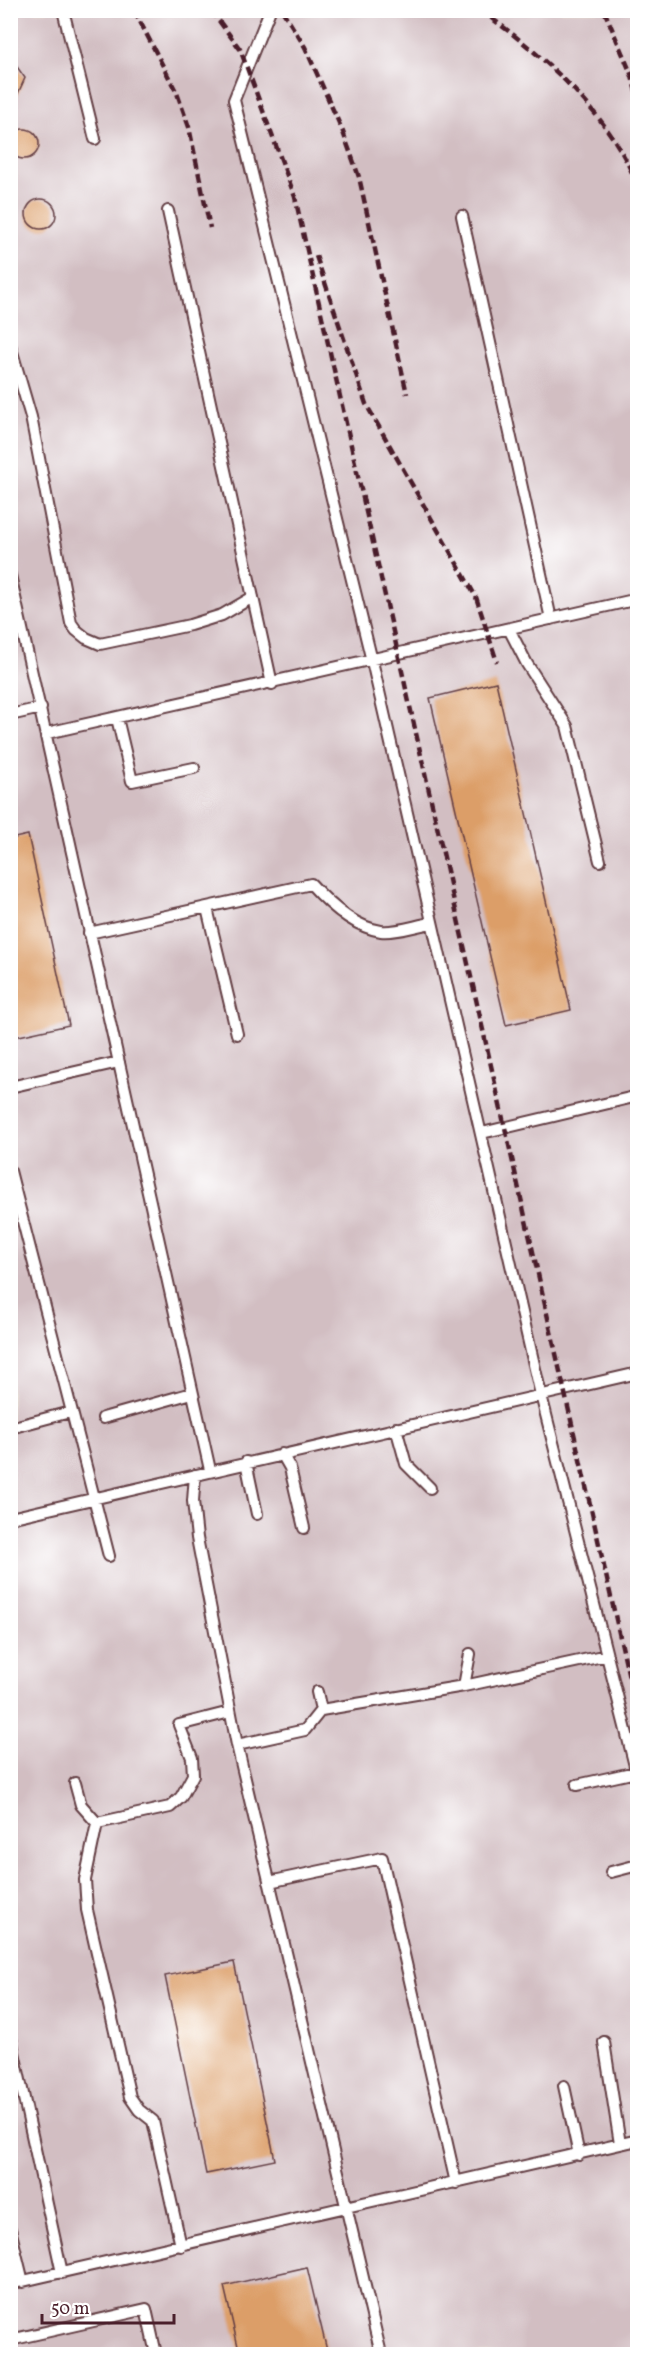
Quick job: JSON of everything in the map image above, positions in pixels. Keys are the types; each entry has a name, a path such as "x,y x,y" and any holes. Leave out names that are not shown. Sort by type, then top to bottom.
{"lane":[{"path":"63,10 94,139"},
{"path":"270,10 234,100 372,661 541,1395 637,1775 577,1785"},
{"path":"168,211 272,684"},
{"path":"462,216 551,619"},
{"path":"10,345 31,417 71,622 75,630 100,644 133,638 222,615 253,597"},
{"path":"10,575 13,599 47,733 89,933 210,1470"},
{"path":"47,733 272,684 638,599"},
{"path":"509,629 527,664 567,726 600,861"},
{"path":"10,715 41,708"},
{"path":"117,718 132,781 194,768"},
{"path":"89,933 311,884 325,899 347,915 382,931 432,923"},
{"path":"207,908 237,1034"},
{"path":"10,1087 119,1062"},
{"path":"482,1133 638,1096"},
{"path":"10,1171 70,1412 110,1556"},
{"path":"10,1518 638,1373"},
{"path":"103,1418 192,1393"},
{"path":"10,1428 70,1412"},
{"path":"396,1428 406,1464 430,1488"},
{"path":"282,1454 290,1468 304,1528"},
{"path":"246,1462 257,1514"},
{"path":"195,1475 193,1501 197,1538 230,1712 381,2355"},
{"path":"464,1686 470,1654"},
{"path":"237,1745 305,1730 321,1710 464,1686 607,1655"},
{"path":"317,1692 321,1710"},
{"path":"97,1823 170,1807 181,1797 193,1775 192,1758 180,1725 230,1712"},
{"path":"75,1783 81,1805 97,1823"},
{"path":"97,1823 85,1880 87,1910 130,2097 139,2110 153,2121 181,2246"},
{"path":"269,1882 382,1858 456,2183"},
{"path":"611,1872 638,1865"},
{"path":"10,2034 63,2273"},
{"path":"604,2042 620,2144"},
{"path":"564,2086 579,2155"},
{"path":"10,2284 638,2140"},
{"path":"10,2229 23,2282"},
{"path":"10,2340 146,2309 156,2355"}],"shaded area":[{"path":"11,11 637,11 637,2354 11,2354"}],"building":[{"path":"10,57 25,78 10,111"},
{"path":"24,129 35,133 39,144 35,155 24,159 13,155 9,144 13,133"},
{"path":"41,199 52,203 56,214 52,225 41,229 30,225 26,214 30,203"},
{"path":"496,682 571,1010 506,1025 430,698"},
{"path":"28,835 69,1025 10,1038 10,839"},
{"path":"234,1962 275,2160 206,2174 165,1976"},
{"path":"307,2267 328,2355 240,2355 224,2286"}],"railway":[{"path":"134,10 177,93 189,127 210,228"},
{"path":"211,10 240,49 295,197 638,1717"},
{"path":"282,10 305,47 343,132 359,177 407,394"},
{"path":"480,10 527,46 572,88 612,136 638,188"},
{"path":"604,10 632,76 638,100"},
{"path":"316,256 366,404 476,597 497,662"}]}
